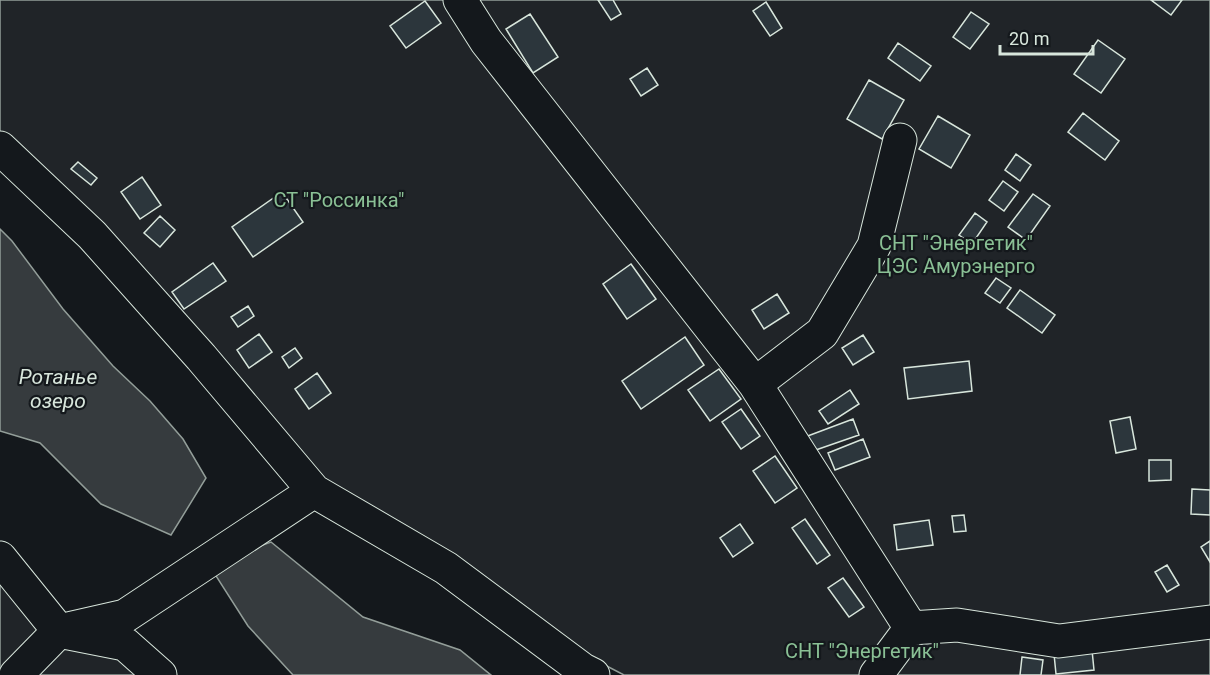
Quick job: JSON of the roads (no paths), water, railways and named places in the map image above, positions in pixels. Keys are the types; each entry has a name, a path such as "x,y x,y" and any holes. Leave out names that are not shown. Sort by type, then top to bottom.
{"street":[{"path":"459,0 486,41 755,384 910,628"},
{"path":"755,384 822,333 874,246 900,140"},
{"path":"0,148 92,235 201,357 314,491 446,568 583,670 593,675"},
{"path":"16,675 59,631 125,616 314,491"},
{"path":"0,558 59,631 124,644 160,675"},
{"path":"910,628 957,625 1059,641 1209,619"},
{"path":"876,675 910,628"}],"water":[{"name":"Ротанье озеро","path":"0,229 12,241 63,309 113,366 150,401 183,439 206,478 171,535 101,504 40,443 0,431"},
{"path":"271,542 363,617 460,650 491,675 293,675 248,626 209,565"}],"park label":[{"name":"СТ \"Россинка\"","path":"339,200"},
{"name":"СНТ \"Энергетик\" ЦЭС Амурэнерго","path":"956,254"},
{"name":"СНТ \"Энергетик\"","path":"862,651"}]}
